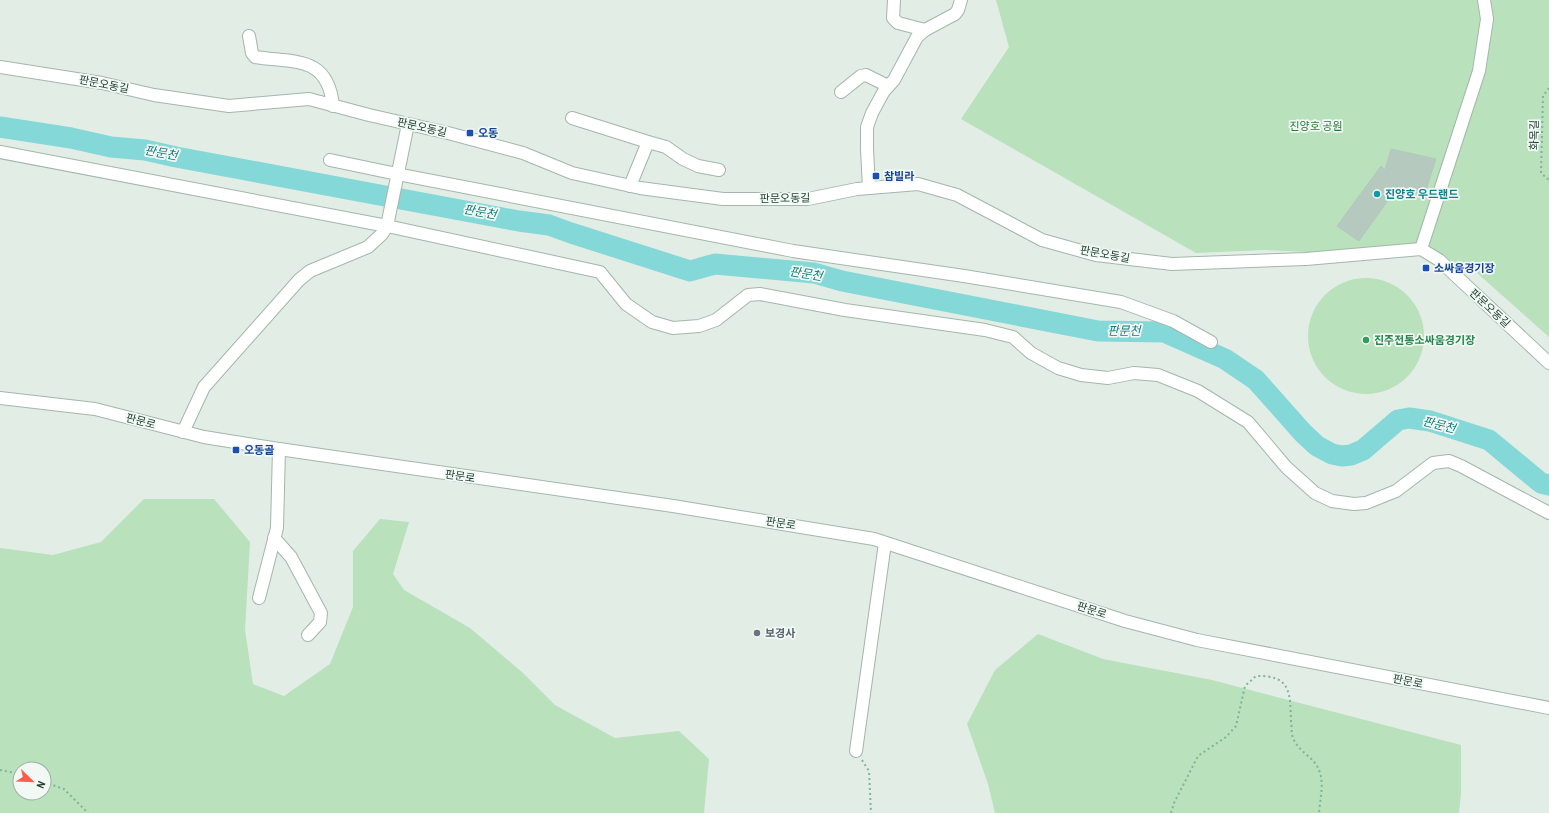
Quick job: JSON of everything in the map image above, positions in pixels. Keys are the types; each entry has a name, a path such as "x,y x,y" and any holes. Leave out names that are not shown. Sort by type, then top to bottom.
{"street":[{"path":"894,0 893,18 898,23 925,30"},
{"path":"869,188 867,126 872,113 884,90 894,80 917,37 925,30 955,14 961,0"},
{"path":"1421,249 1479,71 1487,19 1484,0"},
{"path":"249,36 252,54 255,57 290,61 316,68 325,77 332,91 333,106"},
{"name":"판문오동길","path":"0,67 102,82 154,95 228,106 309,99 523,153 572,173 630,186 731,199 808,199 857,189 918,184 957,195 1042,240 1096,255 1172,264 1306,259 1421,249 1439,260 1549,364"},
{"path":"841,92 861,76 866,75 888,86"},
{"path":"572,118 666,147 683,159 698,166 719,170"},
{"path":"183,432 204,387 299,280 310,270 368,246 382,234 387,226 408,124"},
{"path":"630,186 648,142"},
{"path":"0,152 387,226 600,272 626,304 652,322 673,328 699,326 716,320 748,295 760,294 845,310 985,330 1013,337 1031,352 1058,368 1080,375 1108,378 1134,373 1158,375 1198,391 1248,422 1286,467 1315,493 1332,501 1354,504 1366,502 1396,491 1433,463 1449,461 1549,513"},
{"path":"330,160 793,251 964,276 1121,302 1173,321 1211,342"},
{"name":"판문로","path":"0,398 95,409 204,437 673,506 874,539 1125,621 1197,640 1549,708"},
{"path":"259,598 277,528 279,449"},
{"path":"274,538 291,557 321,612 320,622 308,635"},
{"path":"856,751 885,543"}],"path":[{"name":"화목길","path":"1549,88 1543,96 1541,173 1549,180"},
{"path":"1171,813 1174,803 1198,756 1226,737 1236,726 1245,686 1256,676 1270,675 1282,682 1289,692 1292,737 1301,751 1318,767 1322,784 1319,813"},
{"path":"856,751 869,771 871,813"},
{"path":"0,770 12,772"},
{"path":"52,785 64,789 88,813"}],"green space":[{"name":"진양호 공원","path":"996,0 1549,0 1549,337 1476,272 1419,246 1328,253 1265,250 1196,253 961,119 1009,47"},
{"name":"진주전통소싸움경기장","path":"1366,278 1377,279 1388,283 1407,295 1419,314 1423,325 1423,347 1419,358 1407,377 1388,389 1377,393 1366,394 1355,393 1344,389 1325,377 1313,358 1309,347 1308,336 1309,325 1313,314 1325,295 1344,283 1355,279"},
{"path":"144,499 214,499 250,542 245,630 253,684 284,696 330,664 353,607 353,551 380,519 409,522 393,574 404,590 470,628 523,673 555,705 615,738 679,731 709,759 704,813 0,813 0,548 53,555 101,542"},
{"path":"1038,634 1103,659 1212,680 1461,745 1461,793 1459,813 995,813 988,784 967,724 995,670"}],"building":[{"name":"진양호 우드랜드","path":"1391,149 1436,159 1424,196 1394,192 1359,241 1337,226 1381,166 1385,170"}],"waterway":[{"name":"판문천","path":"0,127 71,138 111,147 145,150 519,221 549,225 690,271 715,264 814,273 842,281 1098,331 1164,332 1225,359 1256,380 1303,433 1317,446 1332,454 1342,456 1351,455 1363,450 1398,420 1409,418 1430,421 1489,440 1541,483 1549,485"}],"place":[{"name":"오동","path":"470,133"},
{"name":"참빌라","path":"876,176"},
{"name":"진양호 우드랜드","path":"1377,194"},
{"name":"소싸움경기장","path":"1426,268"},
{"name":"진주전통소싸움경기장","path":"1366,340"},
{"name":"오동골","path":"236,450"},
{"name":"보경사","path":"757,633"}]}
